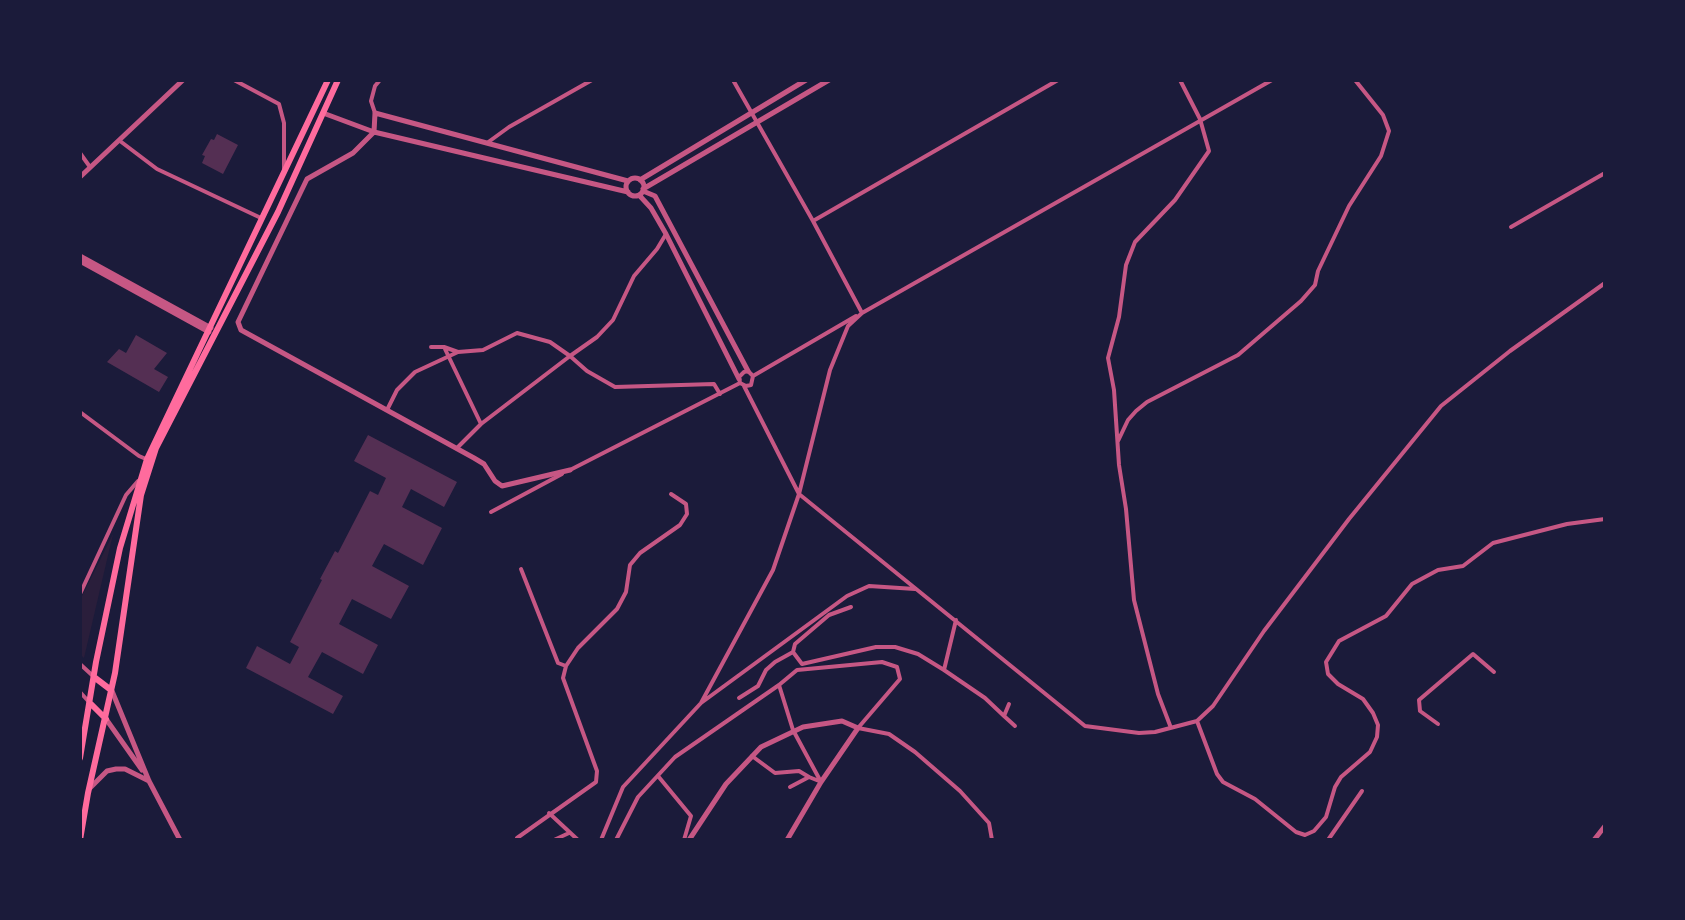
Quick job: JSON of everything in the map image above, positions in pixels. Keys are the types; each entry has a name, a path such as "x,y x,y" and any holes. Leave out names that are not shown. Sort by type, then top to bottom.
{"main road":[{"path":"80,840 106,719 141,495 156,448 328,80"},
{"path":"80,758 120,548 147,459 159,430 278,212 338,80"},
{"path":"94,677 111,690"},
{"path":"90,703 106,719"}],"street":[{"path":"80,177 183,80"},
{"path":"234,80 279,104 284,123 284,175"},
{"path":"380,80 371,101 375,113 374,132 353,153 307,179 238,322 241,330 484,464 502,486 570,470"},
{"path":"485,144 592,80"},
{"path":"733,80 862,313"},
{"path":"628,192 628,181 633,178 640,180 806,80"},
{"path":"323,113 374,132 628,192 633,196 829,80"},
{"path":"813,221 1058,80"},
{"path":"1171,728 1158,694 1134,600 1114,390 1108,358 1119,317 1126,265 1135,242 1175,200 1209,151 1200,119 1180,80"},
{"path":"741,382 742,373 751,374 862,313 1272,80"},
{"path":"1117,444 1128,420 1147,402 1238,355 1301,301 1315,285 1318,271 1349,206 1381,156 1389,131 1383,115 1355,80"},
{"path":"375,113 628,181"},
{"path":"120,141 157,169 262,219"},
{"path":"80,153 90,167"},
{"path":"1511,227 1605,173"},
{"path":"640,180 642,192 799,494 1085,726 1139,733 1197,721 1213,706 1264,631 1367,496 1441,406 1510,351 1605,283"},
{"path":"491,512 741,382 752,383 751,374 655,196 642,192"},
{"path":"457,448 481,424 597,337 613,320 634,276 666,234"},
{"path":"80,259 212,331"},
{"path":"701,703 773,570 799,494 830,370 848,326 862,313"},
{"path":"387,410 397,390 415,372 458,352 483,350 517,333 550,342 587,371 615,387 714,384 720,394"},
{"path":"431,347 458,352"},
{"path":"444,347 481,424"},
{"path":"80,412 147,459"},
{"path":"80,594 126,495 140,479"},
{"path":"520,839 549,813 596,782 598,777 563,678 566,666 578,648 617,609 626,592 630,565 640,553 680,525 687,514 686,504 671,494"},
{"path":"1197,721 1223,782 1255,799 1296,832 1305,835 1314,831 1326,817 1341,777 1370,752 1377,737 1378,725 1363,699 1328,674 1326,662 1339,641 1386,616 1412,584 1438,570 1463,566 1493,543 1567,524 1605,519"},
{"path":"521,569 558,663 566,666"},
{"path":"601,840 623,787 701,703 847,596 869,586 917,589"},
{"path":"739,698 758,686 766,670 793,652 795,644 829,615 851,607"},
{"path":"944,670 956,620"},
{"path":"793,652 802,664 876,647 895,647 918,654 985,698 1015,726"},
{"path":"1438,724 1420,711 1419,700 1473,654 1494,672"},
{"path":"616,840 638,797 675,757 797,670 882,662 897,667 900,679 858,728 787,840"},
{"path":"80,664 94,677"},
{"path":"779,685 793,730 821,782"},
{"path":"111,690 149,781 180,840"},
{"path":"80,692 90,703"},
{"path":"1004,716 1009,704"},
{"path":"106,719 149,781"},
{"path":"686,840 726,784 761,747 793,730 842,721 858,728 889,734 915,752 960,791 989,823 992,840"},
{"path":"752,756 775,773 799,771 821,782"},
{"path":"88,793 107,771 116,769 125,769 149,781"},
{"path":"658,776 691,816 686,840"},
{"path":"790,787 809,777"},
{"path":"1328,840 1362,791"},
{"path":"549,813 578,840"},
{"path":"1594,840 1605,826"},
{"path":"554,840 569,833"}],"shaded area":[{"path":"113,534 84,658 80,654 80,600"}],"building":[{"path":"217,134 238,145 223,174 202,163 205,156 202,155"},
{"path":"136,335 167,353 154,369 168,377 159,392 107,362 119,349 126,353"},
{"path":"368,435 457,482 444,507 411,489 402,507 442,528 423,565 384,544 372,566 409,586 391,619 352,599 339,624 378,645 363,674 322,652 308,677 343,696 333,714 246,668 257,646 290,664 299,647 290,642 320,579 335,551 338,553 370,491 378,495 386,478 354,461"}]}
